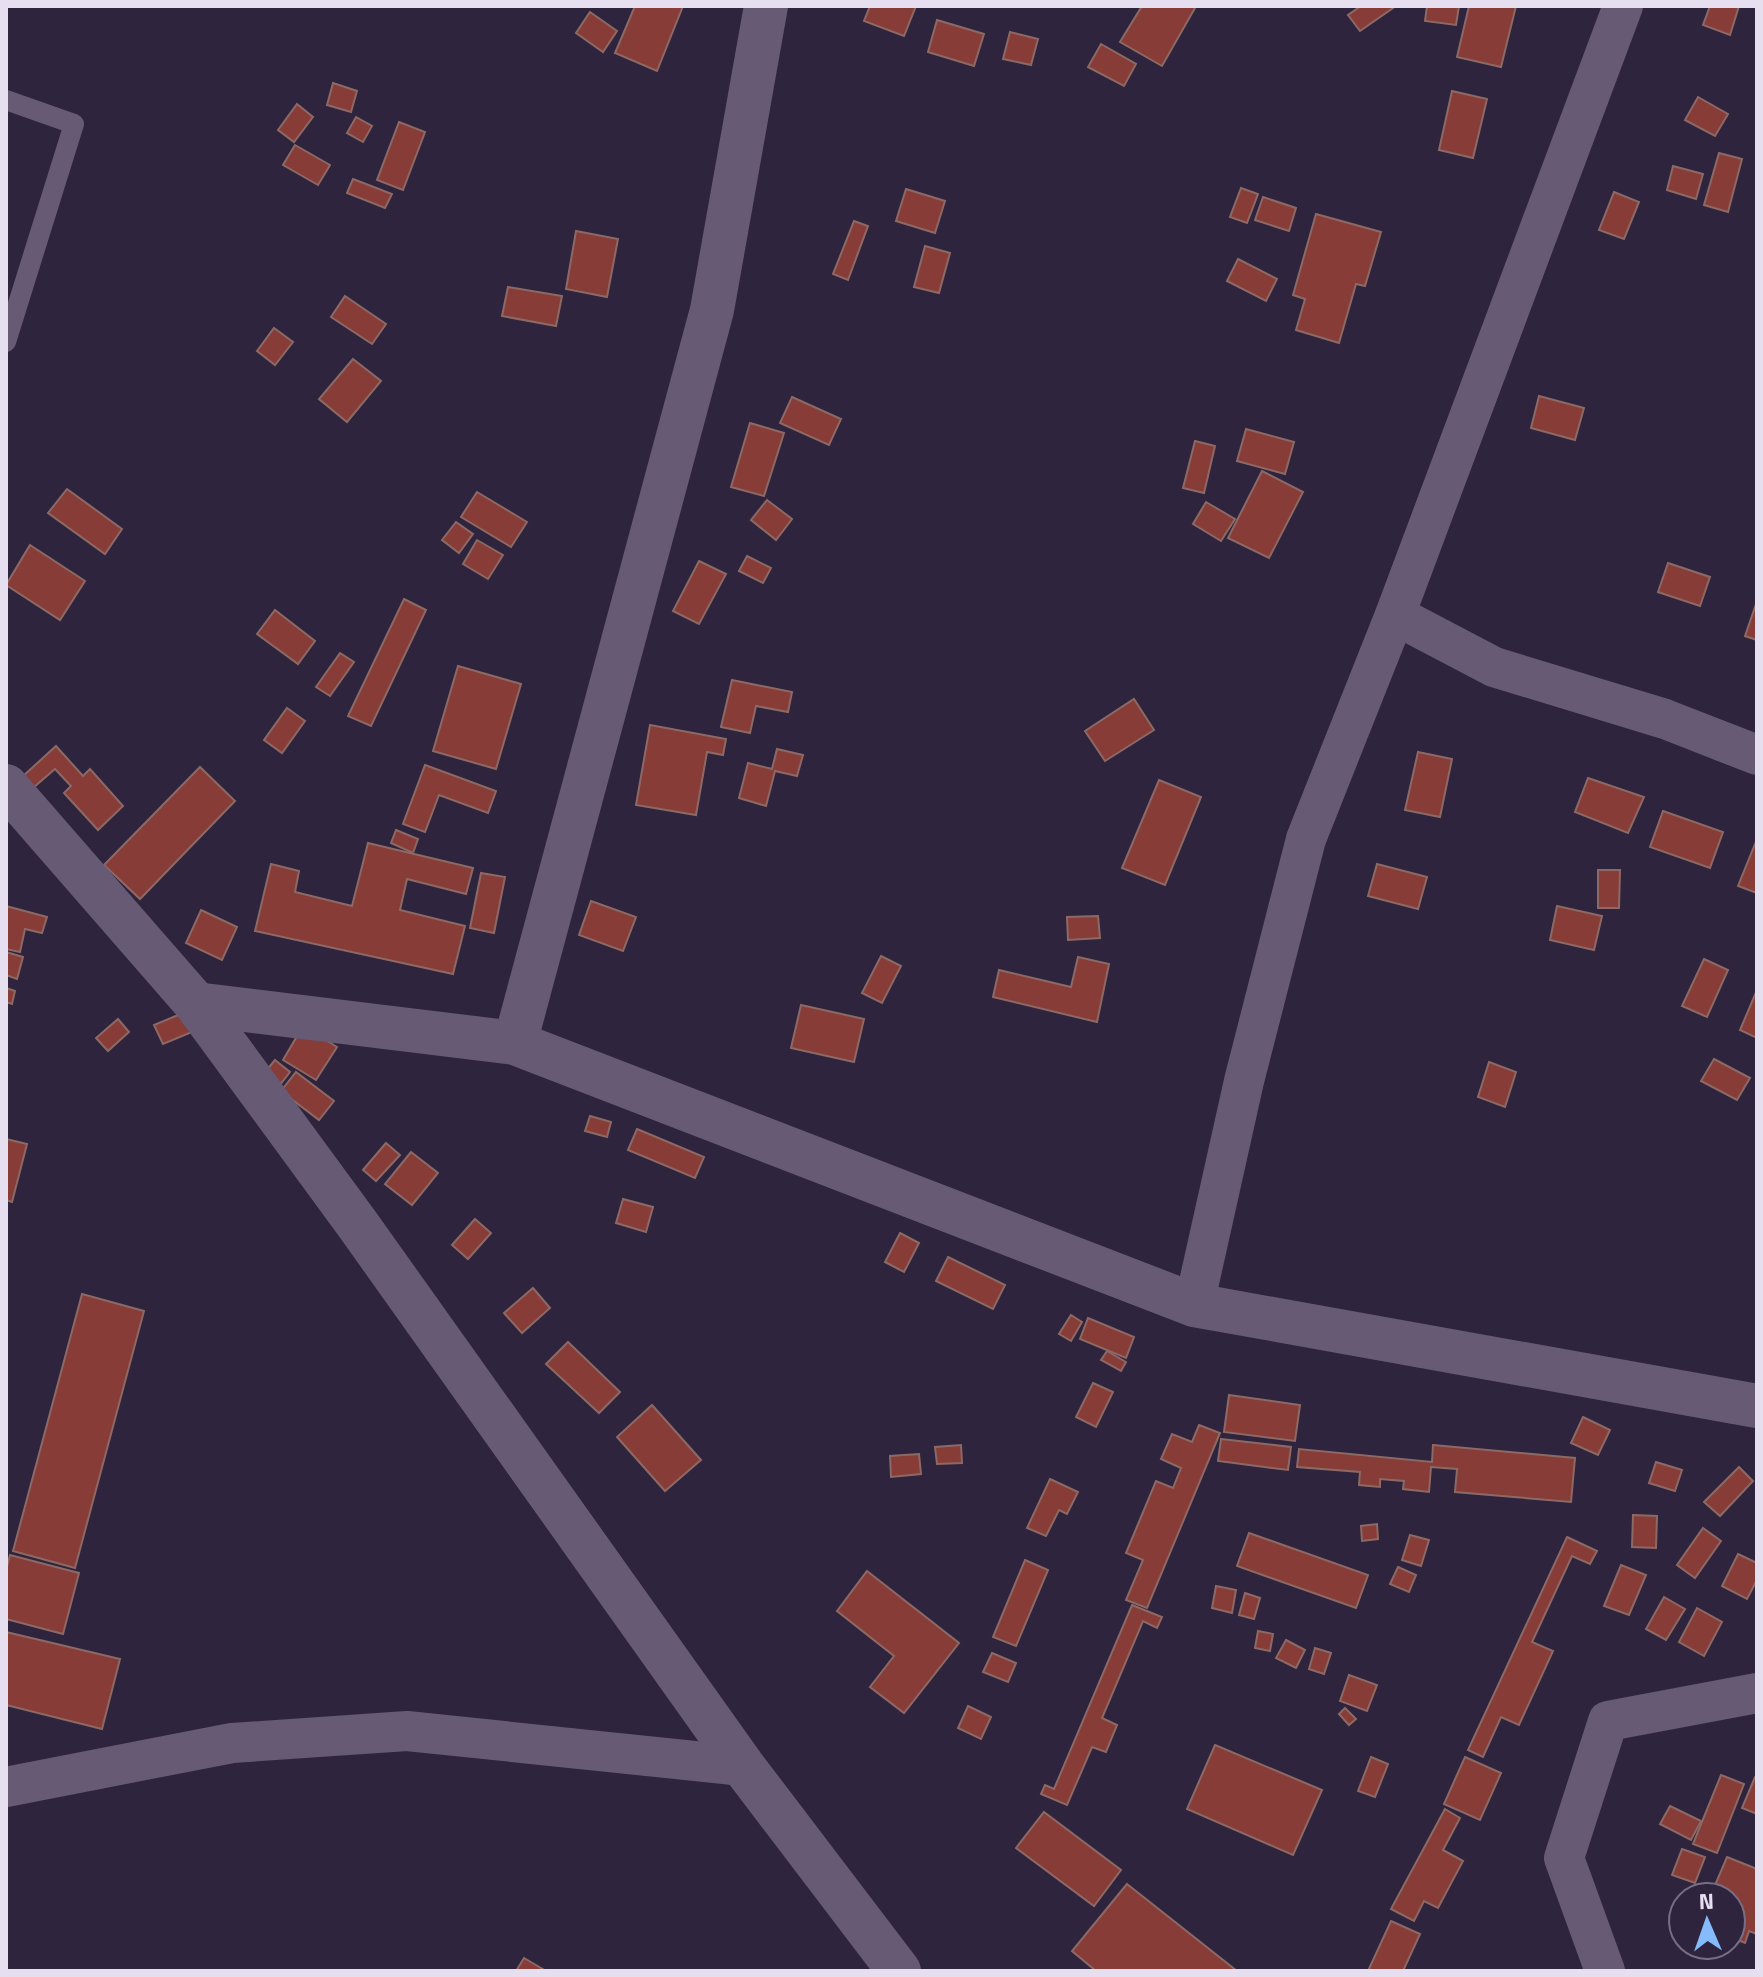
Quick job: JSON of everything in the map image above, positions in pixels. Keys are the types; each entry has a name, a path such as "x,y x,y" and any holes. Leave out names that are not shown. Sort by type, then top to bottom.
{"street":[{"path":"515,1043 712,310 766,6"},
{"path":"1194,1305 1244,1081 1306,839 1395,615 1623,6"},
{"path":"1395,615 1494,667 1665,719 1757,755"},
{"path":"6,786 196,1004 358,1225 743,1766 899,1971"},
{"path":"196,1004 515,1043 1194,1305 1757,1406"},
{"path":"1605,1971 1564,1858 1608,1721 1757,1693"},
{"path":"6,1787 232,1743 407,1731 743,1766"}],"lane":[{"path":"6,100 74,124 6,342"}],"building":[{"path":"635,6 683,6 657,71 615,53"},
{"path":"870,6 916,6 904,36 864,21"},
{"path":"1142,6 1195,8 1162,66 1120,42"},
{"path":"1361,6 1396,6 1360,31 1348,15"},
{"path":"1427,6 1459,6 1456,25 1425,21"},
{"path":"1469,6 1516,6 1501,67 1457,57"},
{"path":"1710,6 1739,6 1730,35 1703,25"},
{"path":"590,12 617,31 603,52 576,33"},
{"path":"937,20 984,34 974,66 928,52"},
{"path":"1010,32 1038,39 1031,65 1003,59"},
{"path":"1101,44 1136,64 1124,86 1088,67"},
{"path":"333,83 357,91 351,112 327,105"},
{"path":"1452,91 1487,99 1473,158 1439,150"},
{"path":"1698,97 1728,114 1715,136 1685,120"},
{"path":"297,104 313,117 294,142 278,130"},
{"path":"356,117 372,126 363,142 347,133"},
{"path":"399,122 425,132 403,190 377,180"},
{"path":"295,145 330,165 318,185 283,165"},
{"path":"1719,153 1742,159 1728,212 1704,205"},
{"path":"1673,166 1703,174 1696,199 1667,190"},
{"path":"353,179 392,194 385,208 347,193"},
{"path":"1241,188 1258,194 1247,223 1230,217"},
{"path":"906,189 945,201 935,233 896,221"},
{"path":"1614,192 1639,202 1624,239 1599,230"},
{"path":"1263,197 1296,208 1289,231 1255,220"},
{"path":"1316,214 1381,232 1365,286 1356,284 1339,343 1296,330 1305,299 1293,295"},
{"path":"854,221 868,226 848,280 833,274"},
{"path":"576,231 618,239 607,297 566,289"},
{"path":"925,246 950,253 939,293 914,287"},
{"path":"1238,259 1277,279 1266,301 1227,281"},
{"path":"508,287 562,296 556,326 502,316"},
{"path":"345,296 386,324 372,344 331,317"},
{"path":"274,328 293,342 275,365 257,351"},
{"path":"353,359 381,381 347,422 319,399"},
{"path":"1539,396 1584,408 1575,440 1531,428"},
{"path":"792,397 841,419 829,445 780,423"},
{"path":"750,423 784,433 764,496 731,487"},
{"path":"1246,429 1294,442 1285,474 1237,461"},
{"path":"1195,441 1215,446 1204,493 1183,488"},
{"path":"1262,471 1303,492 1269,558 1228,538"},
{"path":"67,489 122,529 105,554 48,513"},
{"path":"477,492 527,522 511,547 461,517"},
{"path":"767,500 792,519 776,540 751,520"},
{"path":"1206,502 1235,519 1221,541 1193,524"},
{"path":"456,522 473,534 459,553 442,540"},
{"path":"477,540 503,555 488,579 463,564"},
{"path":"30,545 85,581 60,620 6,585"},
{"path":"747,556 771,568 763,583 739,571"},
{"path":"699,561 726,574 699,624 673,611"},
{"path":"1668,563 1710,577 1700,606 1658,592"},
{"path":"404,599 426,610 371,726 348,716"},
{"path":"1757,604 1757,640 1745,636"},
{"path":"275,610 315,641 298,664 257,634"},
{"path":"340,653 354,662 330,696 316,687"},
{"path":"458,666 521,684 496,769 433,751"},
{"path":"732,680 792,692 788,712 756,706 750,733 721,727"},
{"path":"1134,699 1154,730 1105,761 1085,731"},
{"path":"287,708 305,721 282,753 264,740"},
{"path":"650,725 726,739 723,755 707,752 696,815 636,805"},
{"path":"56,746 83,776 90,769 123,806 98,830 64,793 71,786 55,769 33,788 22,777"},
{"path":"777,749 803,755 797,776 775,771 766,806 739,798 748,763 772,769"},
{"path":"1418,752 1452,759 1440,817 1405,810"},
{"path":"425,765 496,791 488,813 439,795 425,832 403,824"},
{"path":"200,767 235,801 140,899 104,865"},
{"path":"1588,778 1644,797 1628,833 1575,812"},
{"path":"1159,780 1201,797 1165,885 1122,868"},
{"path":"1663,811 1723,832 1710,868 1650,847"},
{"path":"396,830 418,839 413,853 391,843"},
{"path":"1757,839 1757,893 1738,886"},
{"path":"368,843 473,868 466,894 407,879 400,910 465,926 453,974 255,931 271,864 299,871 295,892 352,906"},
{"path":"1377,864 1427,877 1418,909 1368,896"},
{"path":"1598,870 1620,870 1619,908 1598,908"},
{"path":"481,873 505,877 494,933 470,928"},
{"path":"591,901 636,917 623,951 579,935"},
{"path":"6,906 47,917 42,933 25,929 20,952 6,949"},
{"path":"1557,906 1602,916 1594,950 1550,940"},
{"path":"201,910 237,927 222,960 186,943"},
{"path":"1098,916 1100,938 1068,940 1067,917"},
{"path":"6,952 23,957 17,979 6,975"},
{"path":"881,956 901,966 882,1003 862,993"},
{"path":"1078,957 1109,964 1097,1022 993,997 999,970 1071,987"},
{"path":"1704,959 1728,970 1707,1017 1682,1006"},
{"path":"6,988 15,991 12,1004 6,1002"},
{"path":"1757,990 1757,1038 1740,1030"},
{"path":"801,1005 864,1019 854,1062 791,1048"},
{"path":"183,1013 192,1032 163,1044 154,1025"},
{"path":"118,1019 129,1032 108,1051 96,1038"},
{"path":"303,1026 337,1047 316,1080 283,1060"},
{"path":"1714,1059 1750,1078 1737,1100 1701,1081"},
{"path":"275,1060 290,1072 272,1095 256,1083"},
{"path":"1489,1062 1516,1072 1505,1107 1478,1097"},
{"path":"296,1072 334,1101 319,1120 281,1091"},
{"path":"590,1116 611,1122 607,1137 585,1131"},
{"path":"637,1129 704,1157 695,1178 628,1150"},
{"path":"6,1139 27,1144 12,1202 6,1200"},
{"path":"386,1143 400,1155 376,1181 363,1170"},
{"path":"411,1152 438,1173 412,1205 385,1184"},
{"path":"623,1199 653,1207 646,1232 616,1223"},
{"path":"475,1219 491,1233 468,1259 452,1245"},
{"path":"900,1233 919,1243 904,1272 885,1262"},
{"path":"948,1257 1005,1285 993,1309 936,1281"},
{"path":"533,1288 550,1308 522,1333 504,1313"},
{"path":"82,1294 144,1311 75,1568 13,1551"},
{"path":"1071,1315 1082,1322 1071,1341 1059,1334"},
{"path":"1088,1318 1134,1337 1126,1358 1080,1339"},
{"path":"568,1342 620,1392 599,1413 546,1364"},
{"path":"1107,1351 1126,1362 1121,1371 1101,1360"},
{"path":"1093,1383 1113,1392 1096,1427 1076,1417"},
{"path":"1229,1395 1300,1405 1295,1441 1224,1432"},
{"path":"652,1405 701,1460 665,1491 617,1437"},
{"path":"1583,1417 1610,1430 1598,1455 1571,1443"},
{"path":"1199,1425 1220,1433 1147,1608 1126,1600 1143,1560 1126,1553 1156,1481 1173,1488 1181,1468 1161,1459 1172,1434 1192,1442"},
{"path":"1221,1439 1291,1447 1288,1470 1218,1461"},
{"path":"961,1445 962,1463 937,1464 935,1447"},
{"path":"1433,1445 1575,1458 1571,1502 1455,1492 1457,1469 1431,1467 1429,1492 1403,1489 1404,1481 1380,1479 1380,1487 1359,1485 1360,1472 1297,1467 1299,1449 1432,1462"},
{"path":"919,1454 921,1474 891,1477 890,1456"},
{"path":"1656,1462 1682,1470 1675,1491 1649,1483"},
{"path":"1739,1467 1753,1481 1720,1516 1704,1502"},
{"path":"1050,1479 1078,1492 1067,1514 1059,1510 1046,1536 1027,1528"},
{"path":"1633,1515 1657,1516 1656,1548 1632,1547"},
{"path":"1377,1524 1378,1539 1362,1541 1361,1526"},
{"path":"1703,1528 1721,1541 1695,1578 1677,1565"},
{"path":"1249,1533 1368,1575 1356,1608 1237,1566"},
{"path":"1410,1535 1429,1540 1421,1566 1402,1560"},
{"path":"1567,1537 1597,1551 1590,1564 1572,1556 1532,1642 1553,1651 1519,1725 1501,1717 1483,1757 1468,1750"},
{"path":"1738,1554 1757,1563 1757,1580 1747,1599 1722,1586"},
{"path":"10,1555 79,1573 63,1634 6,1619 6,1571"},
{"path":"1025,1560 1048,1570 1016,1646 993,1637"},
{"path":"1621,1565 1646,1575 1629,1615 1604,1606"},
{"path":"1398,1567 1416,1575 1409,1592 1390,1584"},
{"path":"867,1571 959,1643 904,1713 870,1687 894,1656 837,1611"},
{"path":"1216,1586 1236,1590 1232,1613 1212,1608"},
{"path":"1245,1593 1260,1598 1254,1619 1239,1615"},
{"path":"1664,1597 1685,1609 1666,1640 1646,1629"},
{"path":"1132,1605 1162,1617 1157,1628 1143,1621 1102,1718 1117,1725 1106,1752 1092,1747 1067,1805 1041,1794 1045,1785 1054,1789"},
{"path":"1697,1608 1722,1622 1704,1656 1679,1642"},
{"path":"1258,1631 1273,1634 1270,1651 1255,1648"},
{"path":"6,1632 120,1659 102,1729 6,1705"},
{"path":"1286,1640 1305,1650 1296,1668 1276,1658"},
{"path":"1315,1648 1331,1653 1324,1674 1309,1669"},
{"path":"992,1653 1016,1663 1008,1682 983,1672"},
{"path":"1349,1675 1377,1685 1367,1711 1340,1701"},
{"path":"968,1706 991,1717 981,1739 958,1728"},
{"path":"1345,1708 1356,1719 1349,1725 1339,1714"},
{"path":"1215,1745 1322,1790 1293,1855 1187,1809"},
{"path":"1371,1757 1388,1764 1375,1797 1358,1791"},
{"path":"1465,1757 1501,1773 1480,1820 1444,1804"},
{"path":"1721,1775 1744,1784 1717,1853 1693,1844"},
{"path":"1757,1778 1757,1814 1742,1808"},
{"path":"1670,1806 1701,1821 1691,1840 1660,1824"},
{"path":"1445,1809 1460,1818 1443,1850 1463,1861 1438,1908 1424,1901 1414,1921 1391,1909"},
{"path":"1044,1812 1121,1870 1094,1906 1016,1848"},
{"path":"1682,1849 1705,1857 1696,1881 1672,1875"},
{"path":"1727,1857 1757,1869 1757,1934 1749,1931 1747,1937 1747,1881 1717,1881"},
{"path":"1127,1884 1237,1971 1096,1971 1072,1951"},
{"path":"1391,1921 1420,1934 1403,1971 1368,1971"},
{"path":"524,1958 546,1971 516,1971"}]}
